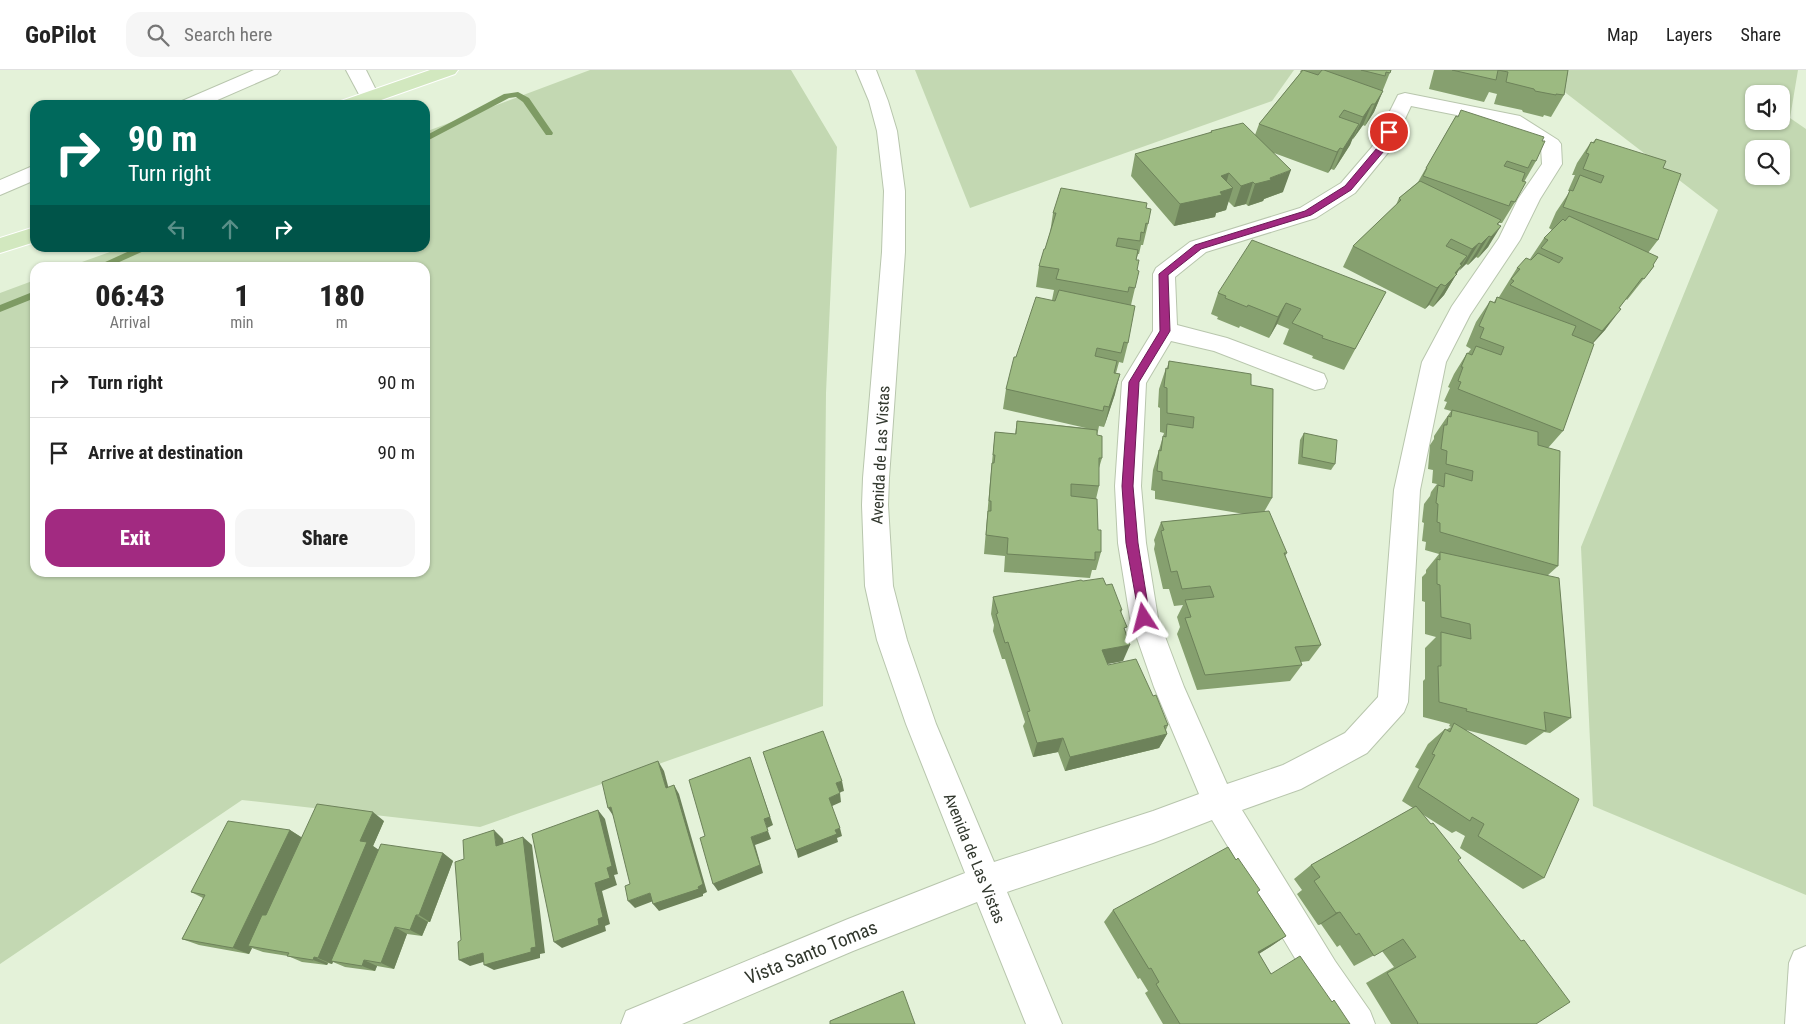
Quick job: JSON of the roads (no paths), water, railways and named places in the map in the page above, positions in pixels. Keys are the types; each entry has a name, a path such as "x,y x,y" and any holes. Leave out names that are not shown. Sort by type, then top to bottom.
{"main road":[{"path":"360,100 448,70"},
{"path":"0,246 30,236"}],"street":[{"path":"201,100 270,70"},
{"path":"356,70 370,96"},
{"name":"Avenida de Las Vistas","path":"866,70 886,122 892,148 895,188 895,230 876,478 875,505 879,586 892,640 921,724 1044,1024"},
{"name":"Vista Santo Tomas","path":"639,1024 685,1014 848,936 985,882 1153,827 1290,778 1356,743 1393,702 1407,490 1434,362 1460,312 1509,240 1529,199 1552,164 1551,144 1513,120 1405,99 1381,149 1348,188 1308,213 1198,247 1164,274 1165,331"},
{"path":"0,188 30,174"},
{"path":"1315,381 1218,344 1165,331 1134,382 1128,486 1132,543 1144,618 1169,687 1219,802 1323,973 1357,1024"},
{"path":"1803,1024 1806,963"}],"waterway":[{"path":"430,136 507,96 518,94 526,100 549,133"},
{"path":"110,262 134,252"},
{"path":"0,309 30,296"}]}
